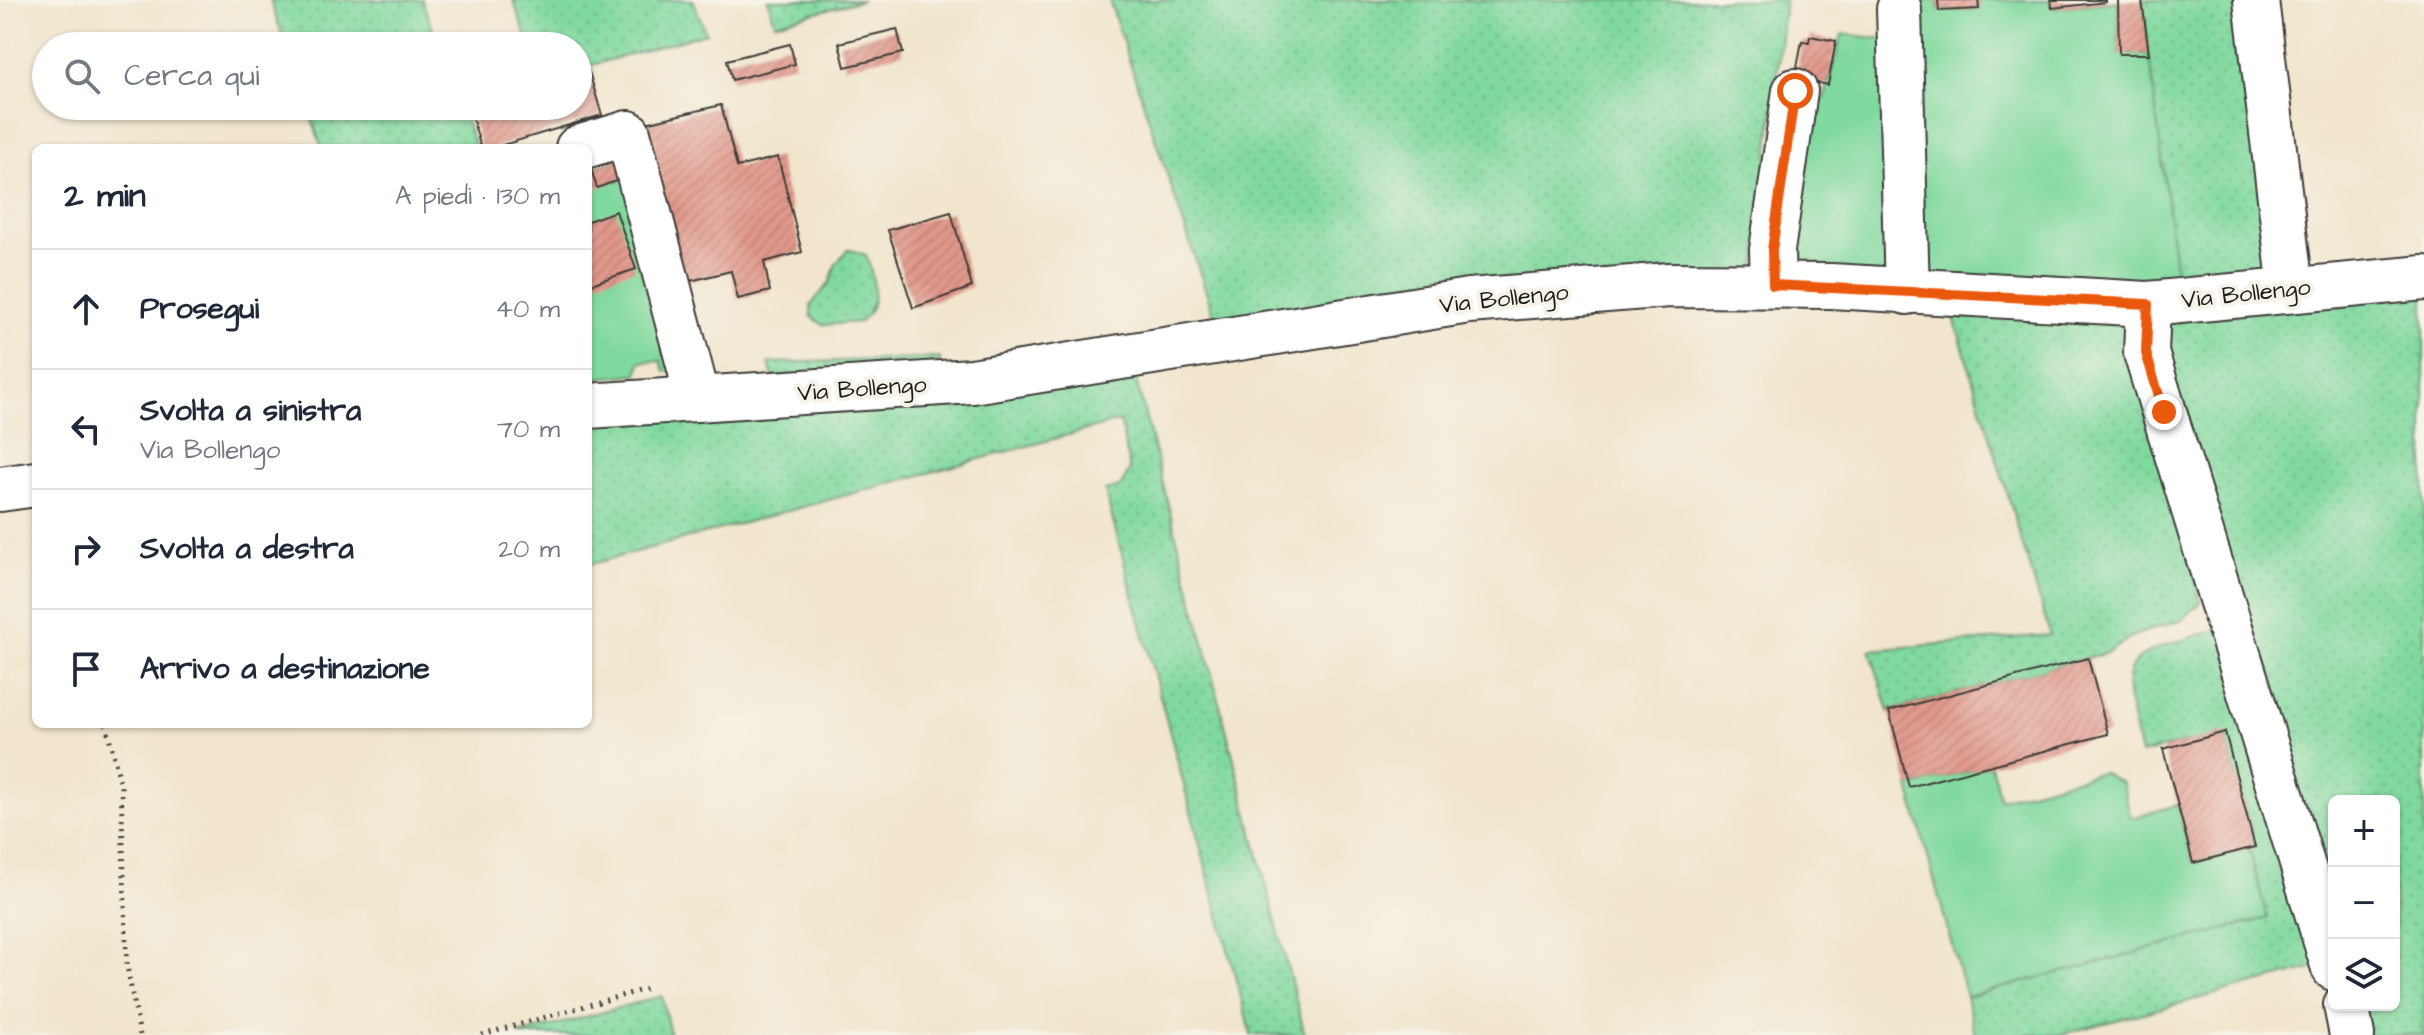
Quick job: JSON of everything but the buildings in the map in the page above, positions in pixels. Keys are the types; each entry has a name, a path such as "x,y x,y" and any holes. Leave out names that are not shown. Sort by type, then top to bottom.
{"street":[{"path":"2256,0 2291,289"},
{"path":"1899,9 1907,292"},
{"path":"1773,285 1772,250 1795,91"},
{"path":"591,144 628,133 698,399"},
{"name":"Via Bollengo","path":"592,406 972,381 1469,301 1669,285 1773,285 2148,304 2424,278"},
{"path":"2148,304 2146,353 2328,948"},
{"path":"0,489 32,485"},
{"path":"2347,1011 2352,1035"}],"path":[{"path":"107,728 121,786 127,966 140,1035"},
{"path":"482,1035 649,988"}],"green space":[{"path":"270,0 422,0 434,32 281,32"},
{"path":"513,0 693,0 706,33 592,65 592,32 525,32"},
{"path":"768,0 863,0 775,23"},
{"path":"1109,0 1785,0 1756,270 1219,330"},
{"path":"1913,0 1938,0 1939,11 1979,9 1978,0 2051,0 2052,8 2118,1 2119,54 2149,54 2178,291 1920,278"},
{"path":"2142,0 2244,0 2272,265 2264,274 2178,291"},
{"path":"1842,34 1885,39 1888,279 1785,270 1806,95 1824,99"},
{"path":"312,120 465,120 474,144 321,144"},
{"path":"622,158 678,371 665,372 661,361 641,362 637,374 592,379 592,168"},
{"path":"848,249 866,255 874,290 871,307 860,322 823,325 811,316 811,305 830,282 836,264"},
{"path":"2424,289 2424,1035 2363,1035 2358,1011 2400,1011 2400,795 2328,795 2328,908 2159,337 2171,320"},
{"path":"1949,301 2124,319 2201,602 2183,619 2133,636 2107,653 1889,711 1870,650 2050,635"},
{"path":"940,358 940,363 773,377 769,363"},
{"path":"1133,368 1305,1035 1251,1035 1105,491 1120,487 1130,470 1120,421 592,564 592,414"},
{"path":"2222,628 2319,967 2059,1035 1975,1035 1966,997 2267,918 2249,848 2255,846 2225,733 2141,754 2128,695 2128,676 2134,663 2146,654"},
{"path":"1991,765 2000,799 2102,772 2122,783 2131,818 2177,805 2193,863 2249,848 2267,918 1966,997 1909,787"},
{"path":"662,996 670,1035 519,1035"}],"route":[{"path":"1795,91 1772,250 1773,285 2148,304 2146,353 2164,412"}]}
